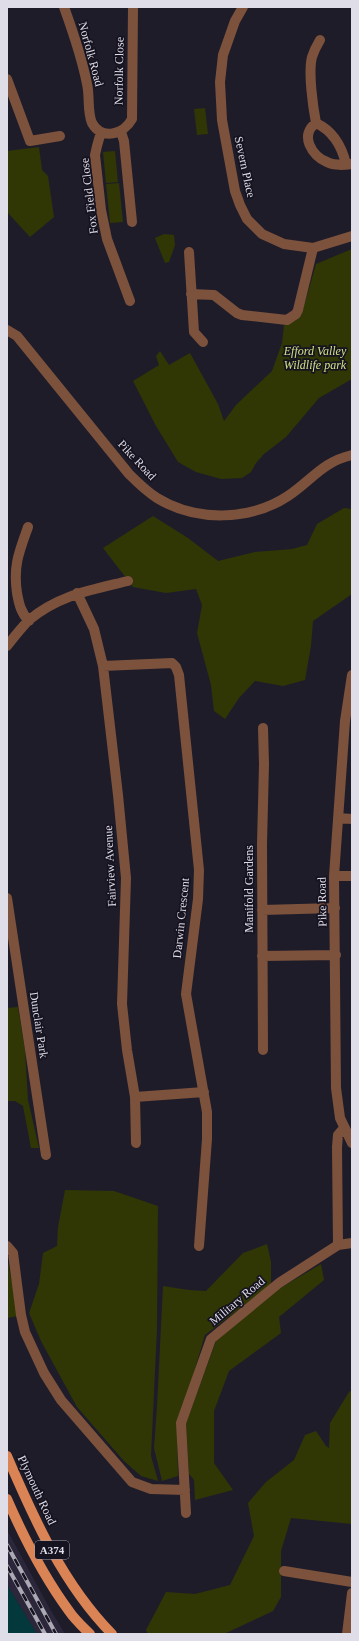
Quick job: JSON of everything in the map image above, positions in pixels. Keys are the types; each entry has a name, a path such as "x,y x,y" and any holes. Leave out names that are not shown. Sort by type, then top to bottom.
{"main road":[{"name":"Plymouth Road","path":"7,1456 24,1496 65,1573 83,1601 112,1634"},
{"name":"A374","path":"7,1499 29,1546 50,1582 70,1613 90,1634"}],"street":[{"name":"Norfolk Road","path":"64,7 88,85 91,122 95,128 102,132"},
{"name":"Norfolk Close","path":"121,132 128,126 132,119 133,7"},
{"name":"Severn Place","path":"243,7 235,21 223,55 220,82 222,120 235,191 247,219 262,234 284,244 313,248 352,236"},
{"path":"316,123 308,131 307,137 314,152 327,163 337,165 349,164 341,147 326,130 316,123 311,65 312,56 320,40"},
{"path":"7,79 30,141 60,136"},
{"path":"102,132 112,134 121,132 124,141 132,222"},
{"name":"Fox Field Close","path":"102,132 95,155 101,210 107,239 130,301"},
{"path":"191,294 214,295 237,313 242,315 287,320 296,314 298,310 313,248"},
{"path":"189,252 194,332 203,342"},
{"name":"Pike Road","path":"7,330 17,336 142,488 171,505 206,515 225,516 243,514 266,508 286,497 327,464 352,456"},
{"path":"28,527 16,564 15,577 19,604 23,615 29,621"},
{"path":"7,646 29,621 63,598 77,593 128,581"},
{"name":"Fairview Avenue","path":"77,593 94,629 103,666 126,878 122,1004 127,1050 135,1097 136,1143"},
{"name":"Darwin Crescent","path":"103,666 172,663 176,667 179,675 199,870 199,888 186,994 204,1092 206,1112 207,1139 199,1246"},
{"name":"Pike Road","path":"352,675 345,721 334,876 336,955 336,1088 340,1118 352,1143"},
{"name":"Manifold Gardens","path":"263,728 263,1050"},
{"path":"338,818 352,819"},
{"path":"334,876 352,876"},
{"name":"Dunclair Park","path":"7,898 46,1155"},
{"path":"262,910 335,908"},
{"path":"262,956 336,955"},
{"path":"135,1097 204,1092"},
{"path":"338,1245 337,1147 338,1135 344,1128"},
{"name":"Military Road","path":"186,1513 181,1423 211,1339 279,1283 338,1245 352,1243"},
{"path":"7,1246 12,1253 25,1332 44,1373 61,1400 132,1482 151,1489 185,1490"},
{"path":"284,1572 352,1582"},
{"path":"346,1634 352,1593"}],"shaded area":[{"path":"7,1530 65,1634 37,1634 7,1585"},
{"path":"7,1585 37,1634 7,1634"}],"green space":[{"path":"205,108 208,134 197,135 194,109"},
{"path":"39,147 42,170 48,176 54,217 30,237 7,212 7,151"},
{"path":"115,151 118,182 106,183 103,152"},
{"path":"119,183 123,222 110,223 106,184"},
{"path":"164,234 174,235 175,245 169,262 165,263 155,238"},
{"name":"Efford Valley Wildlife park","path":"352,249 352,379 319,398 286,437 264,454 256,463 251,472 242,478 221,479 196,472 178,462 156,426 133,381 159,365 156,356 160,351 169,365 190,353 218,404 224,421 236,405 272,371 282,343 284,325 295,321 302,313 316,264"},
{"path":"344,508 352,509 352,594 313,621 311,646 305,680 283,686 255,681 239,698 225,719 214,711 211,685 197,633 202,605 196,589 166,593 133,587 103,548 153,516 188,538 218,561 255,552 292,549 307,545 317,524"},
{"path":"18,1007 25,1050 28,1100 39,1148 31,1148 23,1106 15,1101 7,1101 7,1008"},
{"path":"65,1190 114,1191 158,1206 157,1328 151,1456 158,1481 141,1476 124,1461 77,1407 41,1341 29,1313 39,1284 43,1253 57,1246 58,1227"},
{"path":"267,1244 271,1262 271,1285 205,1335 177,1429 178,1476 162,1481 154,1448 163,1286 206,1291 243,1253"},
{"path":"7,1256 18,1316 7,1318"},
{"path":"321,1264 324,1280 279,1317 281,1333 229,1371 214,1411 214,1463 233,1490 195,1500 194,1480 189,1474 186,1423 216,1341 277,1290"},
{"path":"352,1390 352,1524 291,1518 281,1551 281,1597 273,1611 224,1634 148,1634 146,1630 166,1592 195,1594 230,1585 254,1536 248,1503 266,1482 294,1460 305,1435 316,1431 329,1448 330,1423 349,1392"}],"railway":[{"path":"7,1545 56,1634"},
{"path":"7,1566 45,1634"}]}
